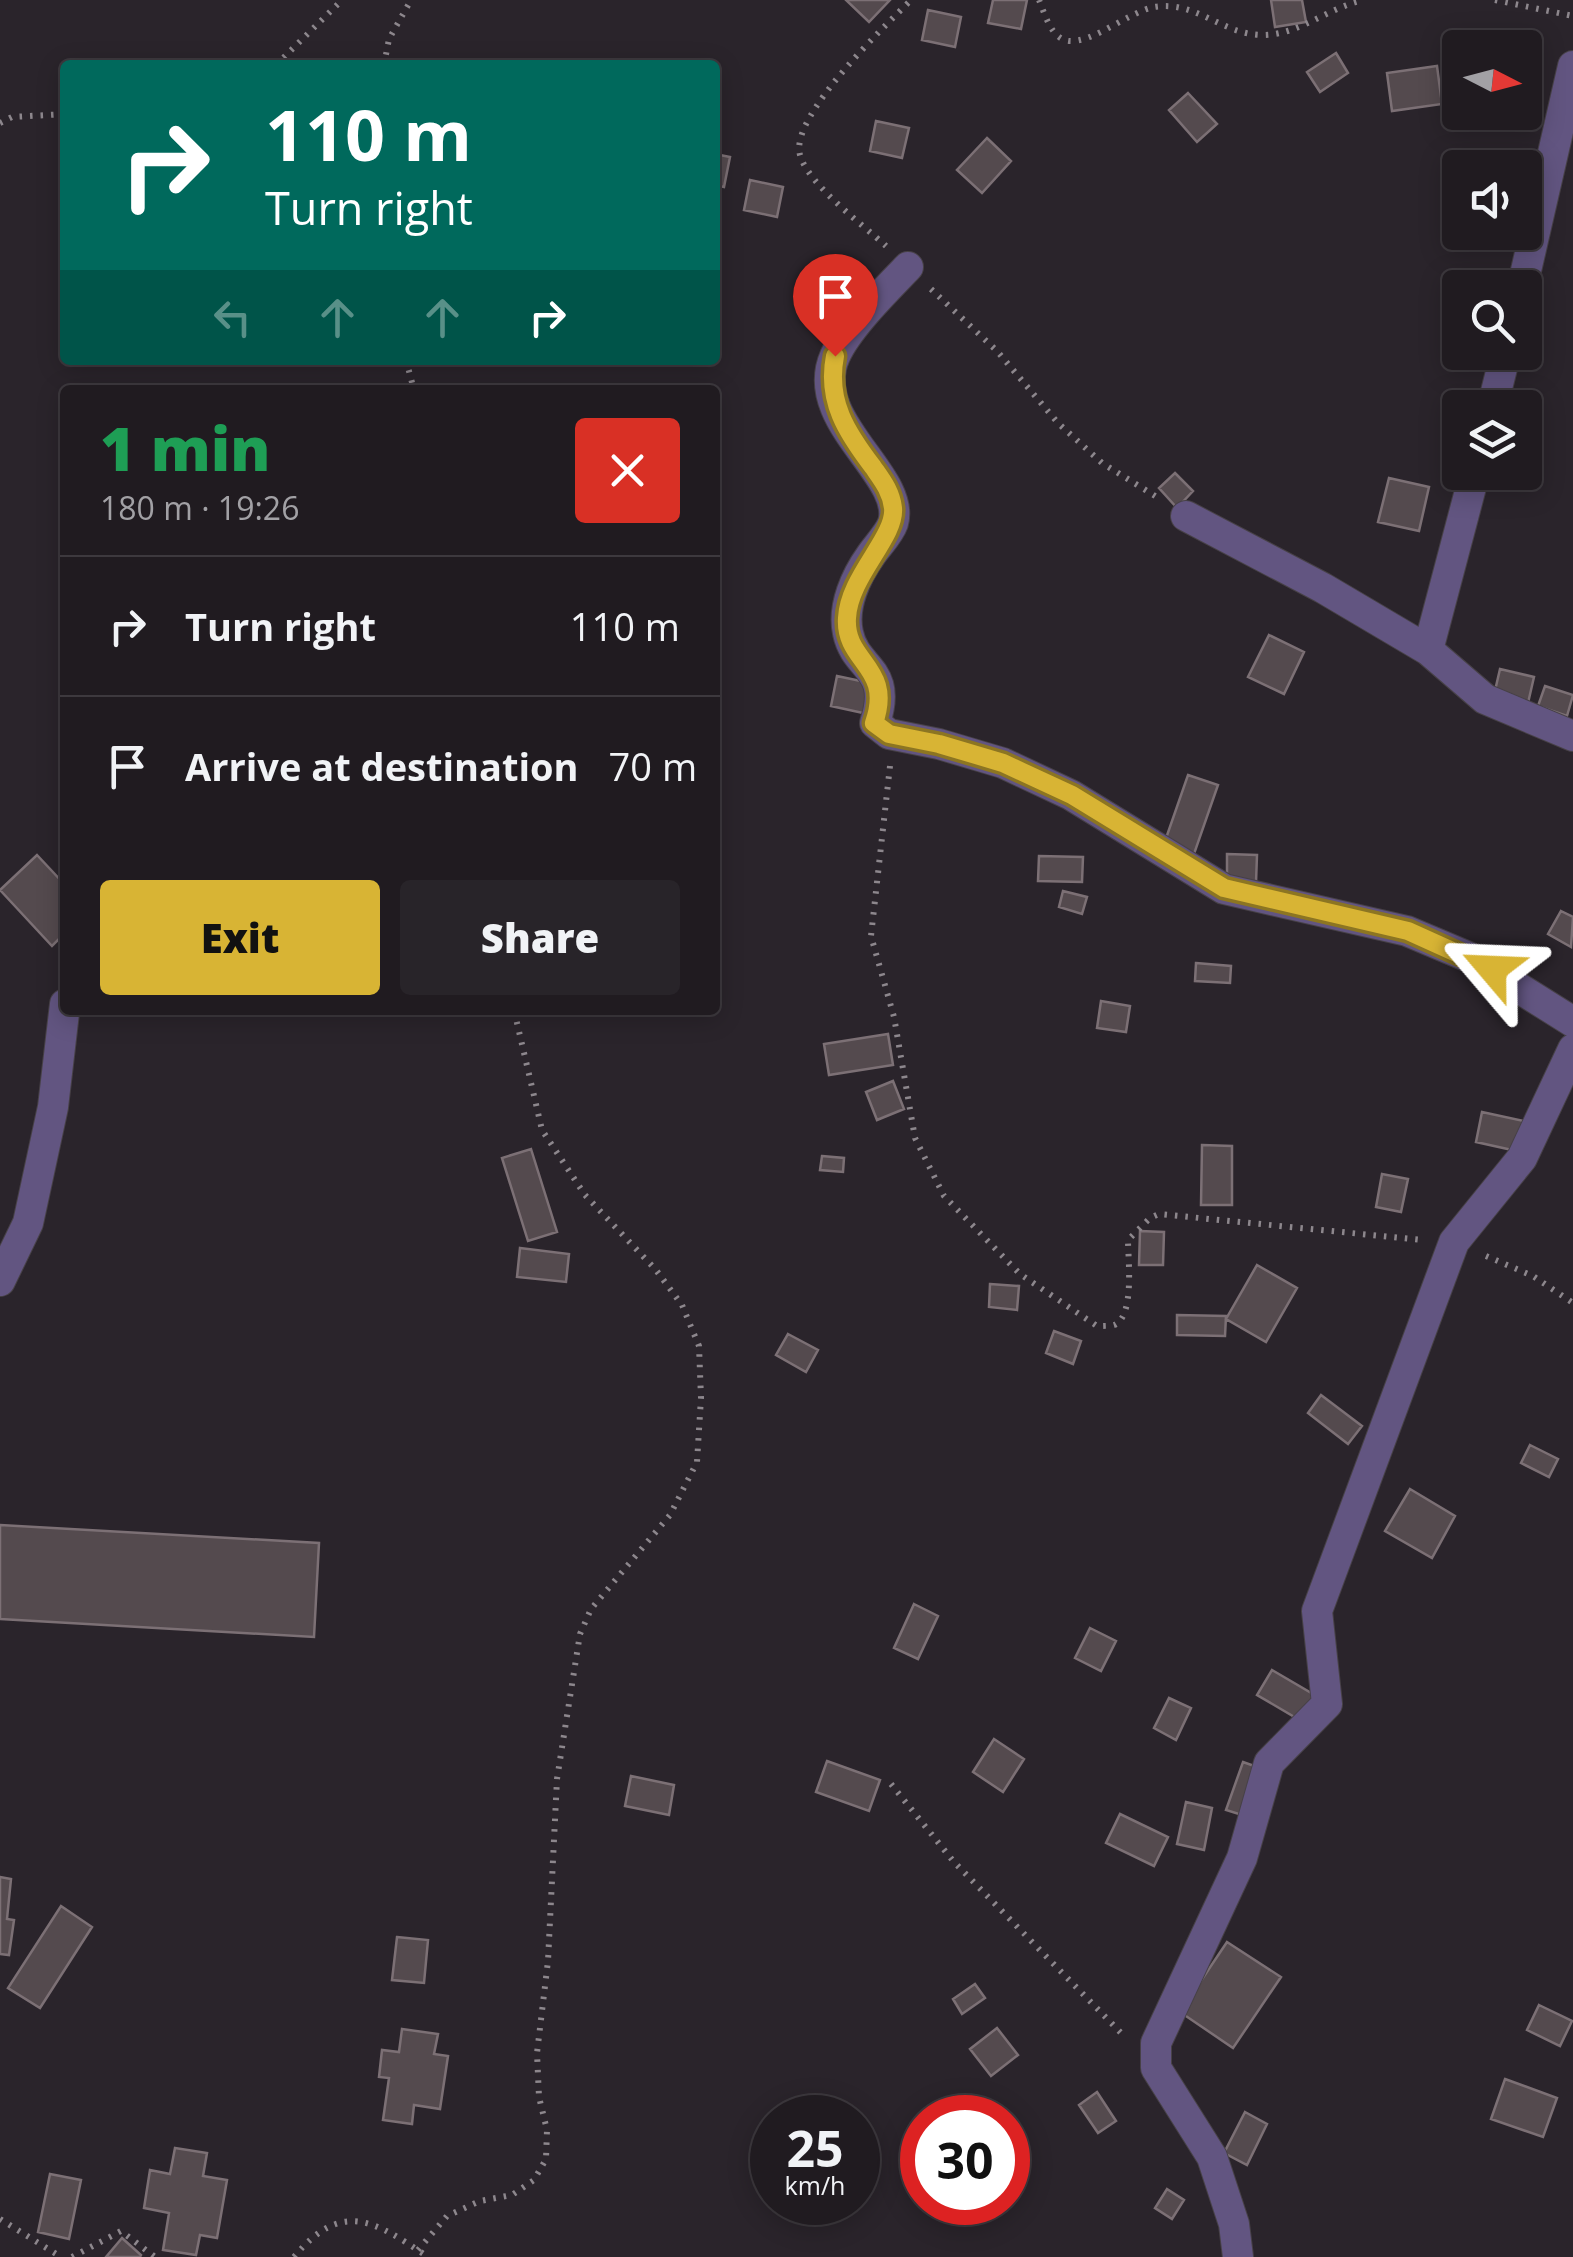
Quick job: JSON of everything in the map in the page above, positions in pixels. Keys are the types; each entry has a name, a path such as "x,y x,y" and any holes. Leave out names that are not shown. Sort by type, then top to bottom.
{"street":[{"path":"1526,270 1573,66"},
{"path":"908,268 835,356 832,372 832,391 850,437 887,486 893,505 893,522 853,589 846,618 848,638 878,681 880,706 874,723 889,734 939,744 1020,771 1072,795 1224,888 1408,931 1440,944 1512,980 1573,1022"},
{"path":"1428,650 1470,490"},
{"path":"1186,516 1428,650 1485,699 1573,736"},
{"path":"0,1281 28,1223 53,1107 64,1015"},
{"path":"1238,2257 1234,2224 1212,2157 1156,2068 1156,2043 1242,1858 1268,1763 1327,1704 1317,1611 1454,1242 1522,1158 1573,1050"}],"path":[{"path":"281,60 342,0"},
{"path":"385,60 389,39 411,0"},
{"path":"911,0 832,85 810,116 799,154 810,174 996,350 1058,423 1102,462 1186,516"},
{"path":"1039,0 1054,34 1070,41 1152,7 1176,5 1198,10 1233,30 1264,36 1297,28 1364,0"},
{"path":"1495,0 1573,16"},
{"path":"0,123 12,117 60,114"},
{"path":"889,734 890,760 871,936 894,1017 915,1138 944,1196 1020,1274 1097,1326 1112,1326 1122,1319 1128,1305 1128,1240 1159,1214 1454,1242 1533,1276 1573,1303"},
{"path":"418,2250 447,2216 480,2201 512,2195 534,2180 546,2158 547,2130 539,2097 538,2053 548,1961 557,1778 580,1634 590,1609 670,1516 696,1462 702,1398 698,1346 682,1305 656,1270 584,1196 542,1130 515,1015"},
{"path":"891,1784 990,1900 1156,2068"},
{"path":"0,2218 60,2257"},
{"path":"294,2257 328,2226 358,2219 383,2228 428,2257"},
{"path":"72,2257 121,2232 155,2257"}],"building":[{"path":"846,0 890,0 869,22"},
{"path":"993,0 1027,0 1021,29 988,23"},
{"path":"1271,0 1302,0 1306,22 1275,27"},
{"path":"928,10 961,17 955,47 922,40"},
{"path":"1336,53 1348,73 1320,92 1307,72"},
{"path":"1437,66 1442,104 1392,111 1387,73"},
{"path":"1188,93 1217,124 1197,142 1169,110"},
{"path":"876,121 909,128 902,158 870,151"},
{"path":"987,138 1011,161 982,193 957,170"},
{"path":"720,155 730,157 724,187 720,186"},
{"path":"750,180 783,187 777,217 744,210"},
{"path":"1175,473 1193,491 1177,508 1159,488"},
{"path":"1389,478 1429,487 1419,531 1378,522"},
{"path":"1269,635 1304,652 1284,694 1248,677"},
{"path":"1500,669 1534,677 1528,703 1494,695"},
{"path":"837,676 870,683 863,713 831,706"},
{"path":"1545,686 1573,695 1567,716 1538,706"},
{"path":"1188,775 1218,785 1194,854 1164,844"},
{"path":"1227,854 1257,855 1256,883 1227,882"},
{"path":"37,855 60,880 60,938 52,946 0,890"},
{"path":"1039,856 1083,857 1082,882 1038,881"},
{"path":"1063,891 1087,897 1082,914 1059,907"},
{"path":"1561,911 1573,917 1571,947 1548,934"},
{"path":"1196,963 1231,966 1230,983 1195,981"},
{"path":"1101,1001 1130,1006 1126,1032 1097,1028"},
{"path":"888,1034 893,1065 829,1075 824,1044"},
{"path":"893,1081 904,1109 877,1120 866,1092"},
{"path":"1482,1112 1528,1122 1521,1152 1476,1142"},
{"path":"1202,1145 1232,1146 1232,1205 1201,1205"},
{"path":"531,1149 557,1232 528,1241 502,1158"},
{"path":"822,1156 844,1158 843,1172 820,1170"},
{"path":"1382,1174 1408,1179 1401,1212 1376,1207"},
{"path":"1140,1231 1164,1232 1163,1265 1139,1265"},
{"path":"520,1248 569,1254 566,1282 517,1277"},
{"path":"1257,1265 1297,1288 1266,1342 1226,1319"},
{"path":"990,1284 1019,1286 1017,1310 989,1307"},
{"path":"1177,1315 1226,1316 1225,1336 1177,1335"},
{"path":"1054,1331 1081,1341 1073,1364 1046,1353"},
{"path":"788,1334 818,1350 806,1372 776,1355"},
{"path":"1321,1395 1362,1426 1348,1444 1308,1413"},
{"path":"1530,1445 1558,1459 1549,1477 1521,1463"},
{"path":"1410,1489 1455,1516 1432,1558 1385,1531"},
{"path":"0,1525 319,1543 314,1637 0,1619"},
{"path":"914,1604 938,1616 918,1659 894,1648"},
{"path":"1090,1628 1116,1641 1101,1671 1075,1658"},
{"path":"1272,1670 1318,1697 1303,1722 1257,1695"},
{"path":"1169,1698 1191,1708 1176,1740 1154,1728"},
{"path":"994,1739 1024,1759 1003,1792 973,1772"},
{"path":"827,1761 880,1780 869,1811 816,1792"},
{"path":"1243,1762 1260,1768 1242,1815 1226,1810"},
{"path":"631,1776 674,1785 669,1815 625,1806"},
{"path":"1186,1802 1212,1808 1204,1850 1177,1844"},
{"path":"1120,1814 1168,1837 1154,1866 1106,1843"},
{"path":"0,1877 11,1879 7,1919 14,1920 9,1955 0,1954"},
{"path":"61,1906 92,1927 40,2008 8,1988"},
{"path":"397,1937 428,1940 424,1983 392,1980"},
{"path":"1227,1942 1281,1977 1233,2048 1180,2012"},
{"path":"975,1984 985,1998 962,2014 953,1999"},
{"path":"1539,2005 1572,2021 1560,2046 1527,2030"},
{"path":"997,2028 1018,2055 991,2076 970,2049"},
{"path":"402,2029 438,2034 434,2054 448,2056 440,2109 414,2105 412,2124 383,2120 389,2078 379,2077 382,2050 399,2052"},
{"path":"1505,2079 1557,2098 1543,2137 1491,2119"},
{"path":"1097,2092 1116,2121 1098,2133 1079,2105"},
{"path":"1245,2112 1267,2124 1247,2165 1224,2153"},
{"path":"175,2148 207,2153 203,2176 227,2180 217,2238 200,2235 196,2255 163,2250 169,2213 144,2208 150,2170 170,2174"},
{"path":"50,2174 81,2180 69,2239 38,2232"},
{"path":"1167,2189 1184,2200 1172,2219 1155,2208"},
{"path":"122,2238 141,2255 140,2257 106,2257"}],"route":[{"path":"835,356 832,391 840,414 850,437 887,486 893,505 893,522 853,589 846,618 848,638 878,681 880,706 874,723 889,734 1003,763 1072,795 1224,888 1408,931 1492,969"}]}
